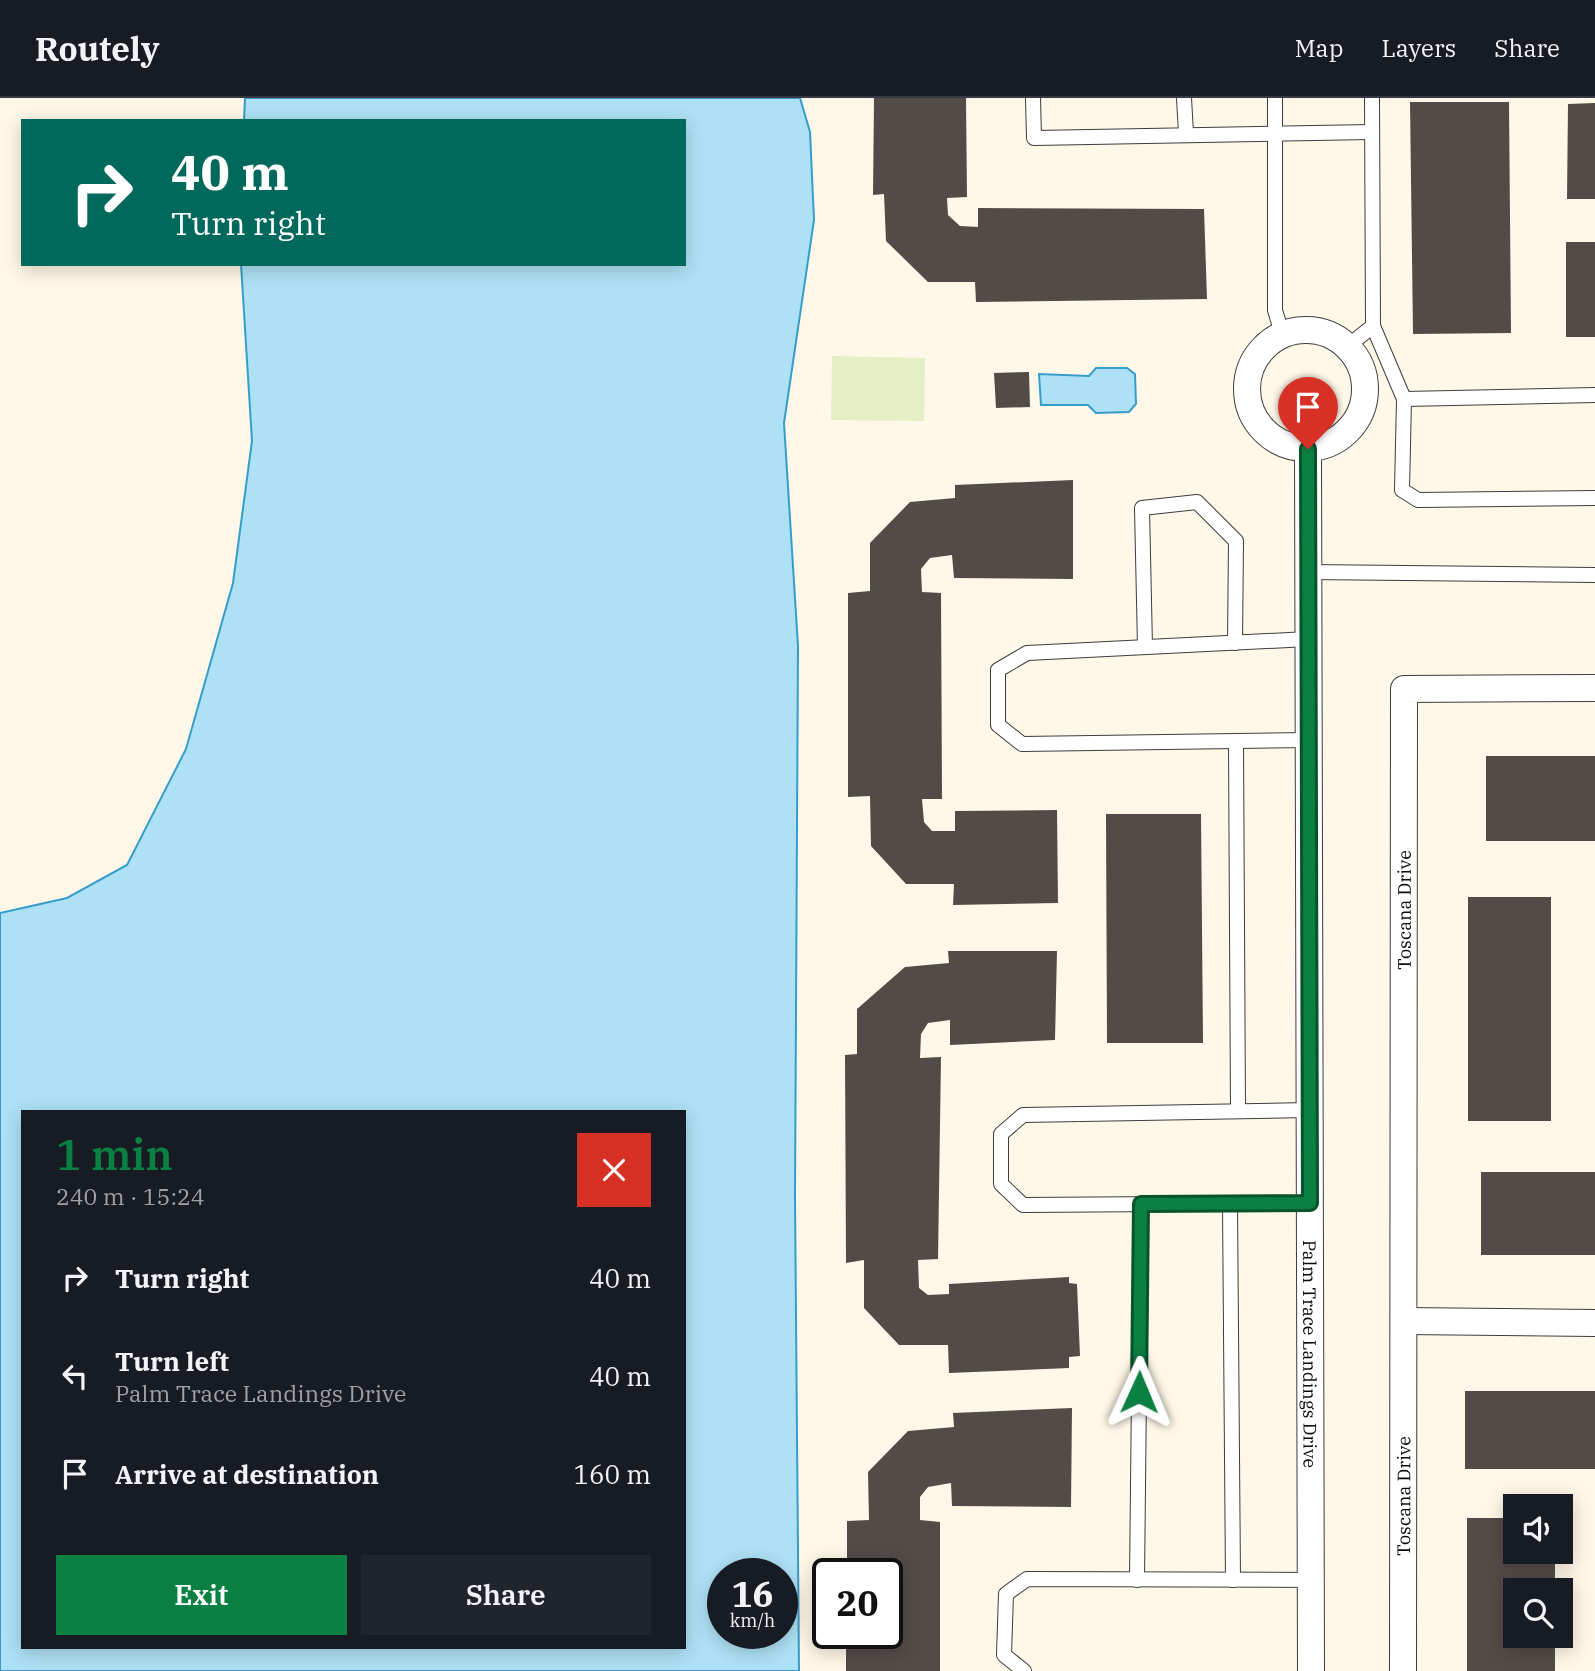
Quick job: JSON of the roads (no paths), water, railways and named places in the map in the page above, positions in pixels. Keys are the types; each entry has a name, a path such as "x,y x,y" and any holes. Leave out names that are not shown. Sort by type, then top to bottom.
{"street":[{"path":"1305,328 1328,333 1348,346 1360,362 1366,381 1361,411 1345,435 1327,446 1308,449 1287,446 1269,436 1256,421 1248,402 1247,381 1253,362 1265,345 1282,334 1305,328"},
{"name":"Palm Trace Landings Drive","path":"1308,449 1311,1671"},
{"name":"Toscana Drive","path":"1403,1671 1404,689 1595,688"},
{"path":"1404,1321 1595,1323"}],"lane":[{"path":"1033,98 1034,138 1185,133 1372,132"},
{"path":"1184,98 1185,133"},
{"path":"1275,98 1275,310 1282,334"},
{"path":"1372,98 1373,327 1404,399 1402,490 1418,500 1595,498"},
{"path":"1348,346 1373,327"},
{"path":"1404,399 1595,395"},
{"path":"1145,648 1142,508 1198,502 1236,541 1235,643"},
{"path":"1308,572 1595,575"},
{"path":"1308,639 1027,653 998,670 998,725 1022,744 1308,740"},
{"path":"1236,743 1238,1111"},
{"path":"1309,1110 1023,1115 1001,1134 1001,1184 1023,1205 1310,1203"},
{"path":"1137,1580 1141,1204"},
{"path":"1230,1204 1233,1580"},
{"path":"1024,1671 1004,1655 1006,1594 1027,1580 1311,1580"}],"water":[{"path":"245,98 800,98 810,132 814,220 784,423 798,646 795,1197 799,1671 0,1671 0,913 67,898 127,865 186,749 233,583 252,441 241,266 686,266 686,119 244,119"},
{"path":"1096,368 1127,368 1135,374 1136,404 1129,412 1096,413 1088,405 1041,405 1039,374 1089,376"}]}
